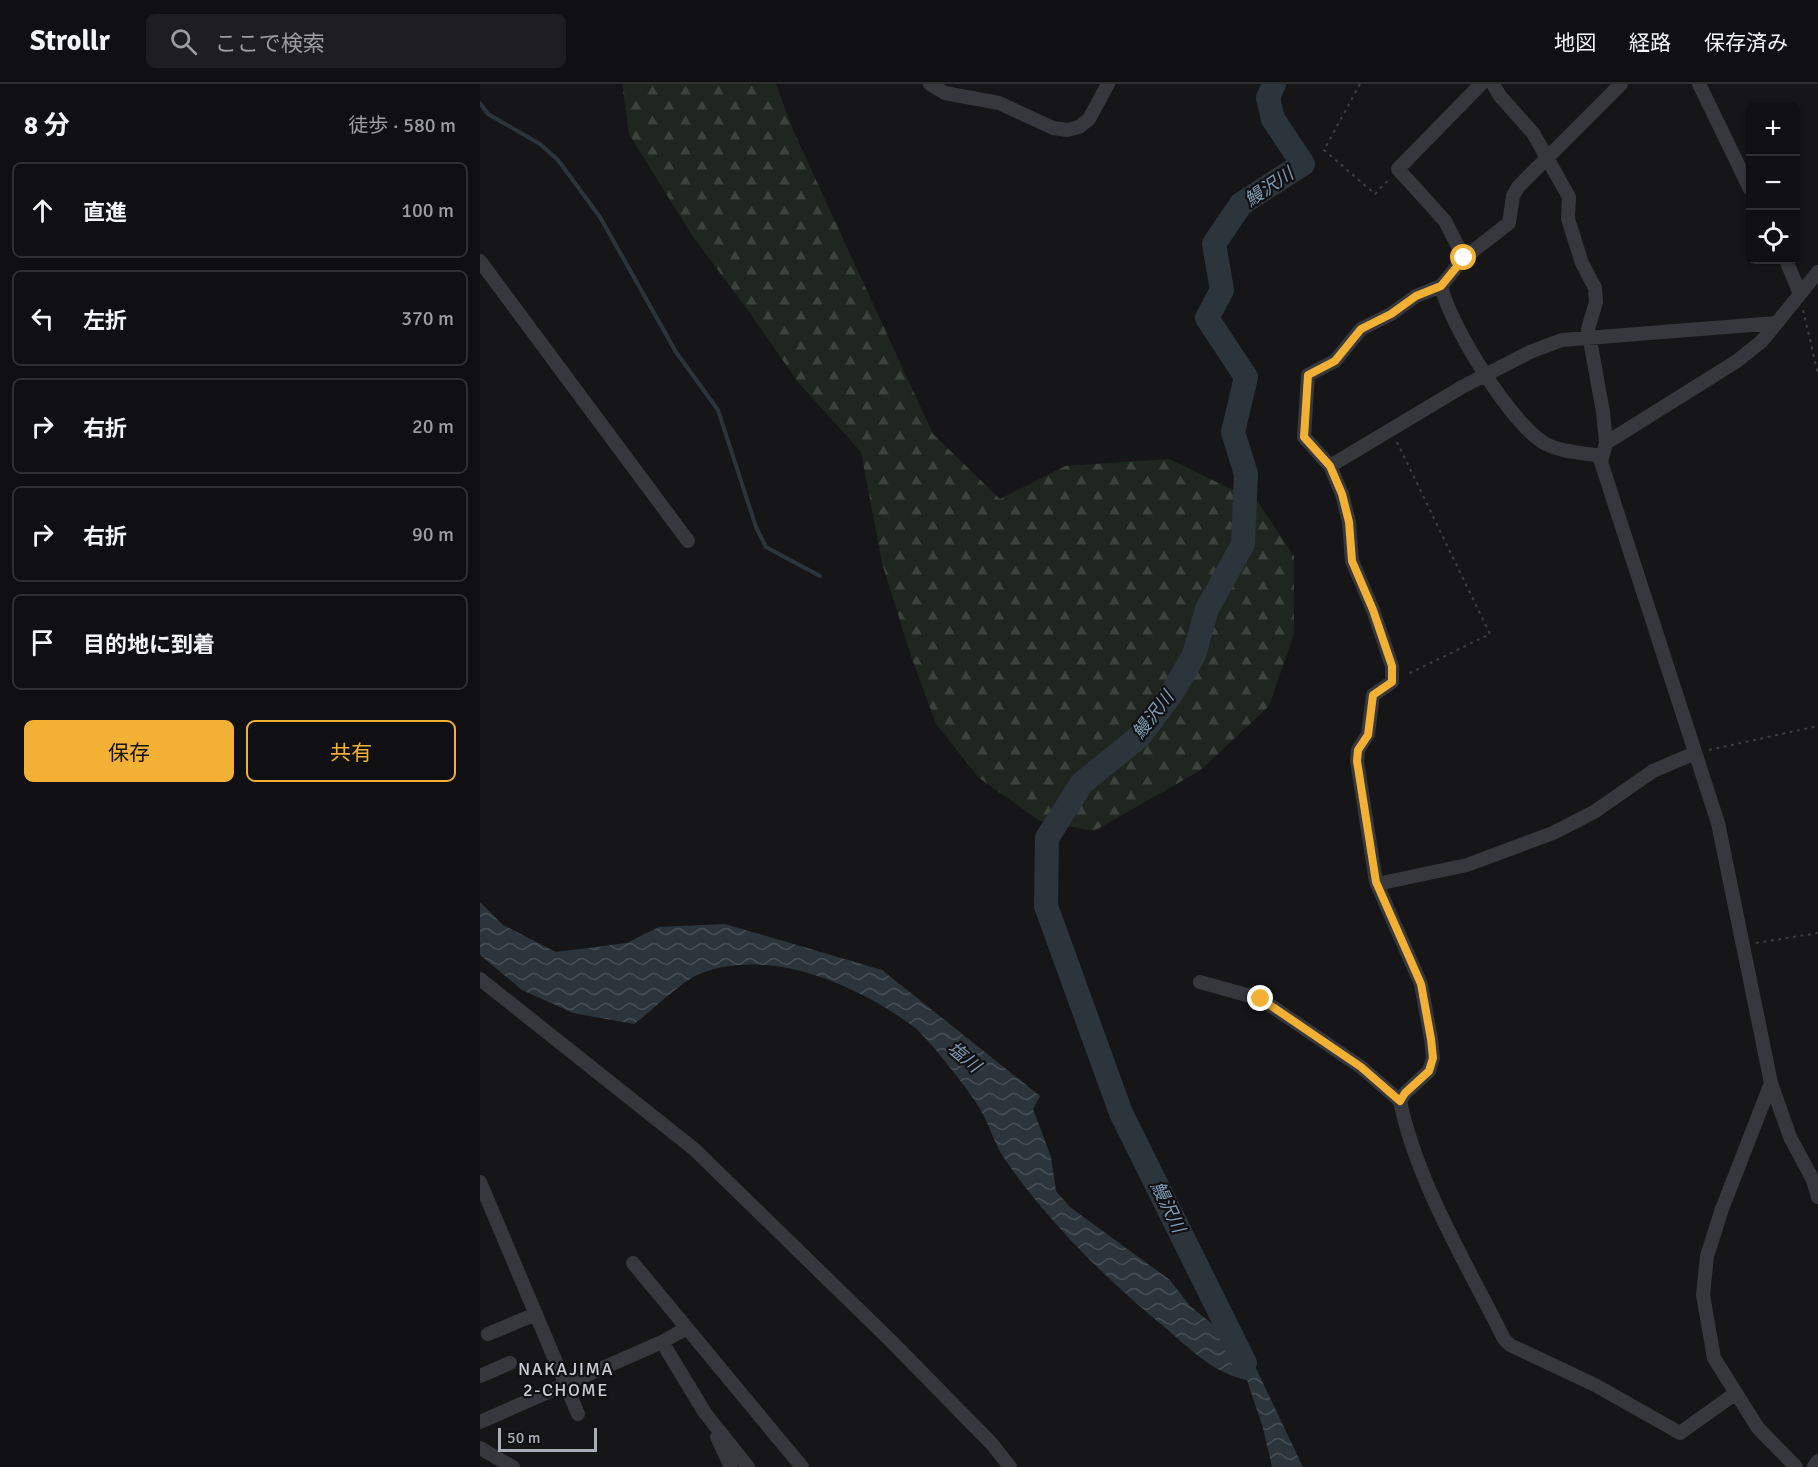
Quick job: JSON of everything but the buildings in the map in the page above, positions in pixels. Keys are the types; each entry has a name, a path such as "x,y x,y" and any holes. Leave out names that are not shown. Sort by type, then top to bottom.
{"street":[{"path":"930,84 945,93 999,104 1053,128 1067,130 1079,127 1089,119 1108,84"},
{"path":"1464,258 1445,221 1398,169 1480,84"},
{"path":"1493,84 1500,96 1533,133 1569,198 1568,219 1582,263 1595,288 1596,302 1588,329 1604,449 1600,462 1718,823 1741,945 1771,1083 1790,1137 1813,1180 1818,1197"},
{"path":"1400,1101 1405,1093 1429,1071 1433,1058 1431,1039 1421,984 1377,884 1357,761 1358,750 1368,735 1373,695 1392,682 1392,666 1373,610 1352,561 1349,522 1342,494 1330,466 1304,437 1308,375 1335,361 1361,329 1391,314 1416,296 1441,286 1464,258 1509,223 1513,195 1621,84"},
{"path":"1699,84 1746,181"},
{"path":"480,261 688,541"},
{"path":"1788,264 1800,294"},
{"path":"1441,286 1445,303 1456,325 1516,419 1545,443 1567,451 1604,449 1737,361 1762,341 1818,272"},
{"path":"1330,466 1487,374 1530,352 1562,340 1776,323"},
{"path":"1377,884 1467,865 1553,833 1594,812 1653,771 1695,753"},
{"path":"480,979 694,1149 890,1340 992,1444 1010,1467"},
{"path":"1200,982 1267,1003 1361,1067 1400,1101 1404,1120 1435,1200 1504,1339 1510,1345 1595,1385 1680,1433 1736,1393"},
{"path":"1771,1083 1722,1209 1703,1274 1703,1295 1714,1358 1758,1428 1796,1467"},
{"path":"480,1182 578,1414"},
{"path":"633,1263 802,1467"},
{"path":"488,1334 536,1314"},
{"path":"480,1422 662,1342 687,1328"},
{"path":"662,1342 707,1416 731,1467"},
{"path":"480,1376 510,1363"},
{"path":"707,1416 748,1467"},
{"path":"480,1448 513,1467"},
{"path":"1815,1467 1818,1461"}],"path":[{"path":"1360,84 1324,150 1375,194 1398,169"},
{"path":"1800,294 1818,374"},
{"path":"1390,429 1490,634 1392,682"},
{"path":"1695,753 1818,726"},
{"path":"1741,945 1818,933"}],"green space":[{"path":"622,84 776,84 793,130 933,434 1000,499 1065,466 1169,459 1258,502 1294,556 1294,634 1269,706 1201,770 1094,831 1040,821 979,778 936,724 911,656 882,563 861,452 797,381 693,237 629,134"}],"water":[{"name":"塩川","path":"480,902 503,925 556,952 627,943 659,927 725,924 882,970 1040,1096 1033,1109 1051,1157 1056,1191 1070,1207 1170,1280 1190,1306 1221,1331 1241,1337 1303,1467 1272,1467 1263,1428 1247,1380 1225,1373 1195,1353 1102,1272 1061,1230 1006,1161 981,1111 965,1087 914,1027 866,997 840,984 783,967 755,965 726,967 699,974 684,983 634,1024 573,1013 522,990 480,955"}],"waterway":[{"name":"鰻沢川","path":"1245,1363 1121,1113 1046,906 1047,838 1082,783 1139,737 1172,693 1194,655 1207,609 1243,544 1246,474 1233,432 1246,377 1207,318 1222,290 1214,244 1241,204 1303,164 1273,119 1268,98 1274,84"},
{"path":"480,103 488,114 540,144 558,160 600,217 676,352 718,410 756,527 766,547 820,576"}],"district":[{"name":"NAKAJIMA 2-CHOME","path":"566,1379"}],"route":[{"path":"1261,999 1316,1034 1361,1067 1400,1101 1405,1093 1429,1071 1433,1058 1421,984 1376,882 1357,761 1358,750 1368,735 1373,695 1392,682 1392,666 1373,610 1352,561 1349,522 1342,494 1330,466 1304,437 1308,375 1335,361 1361,329 1391,314 1416,296 1441,286 1464,258"}]}
